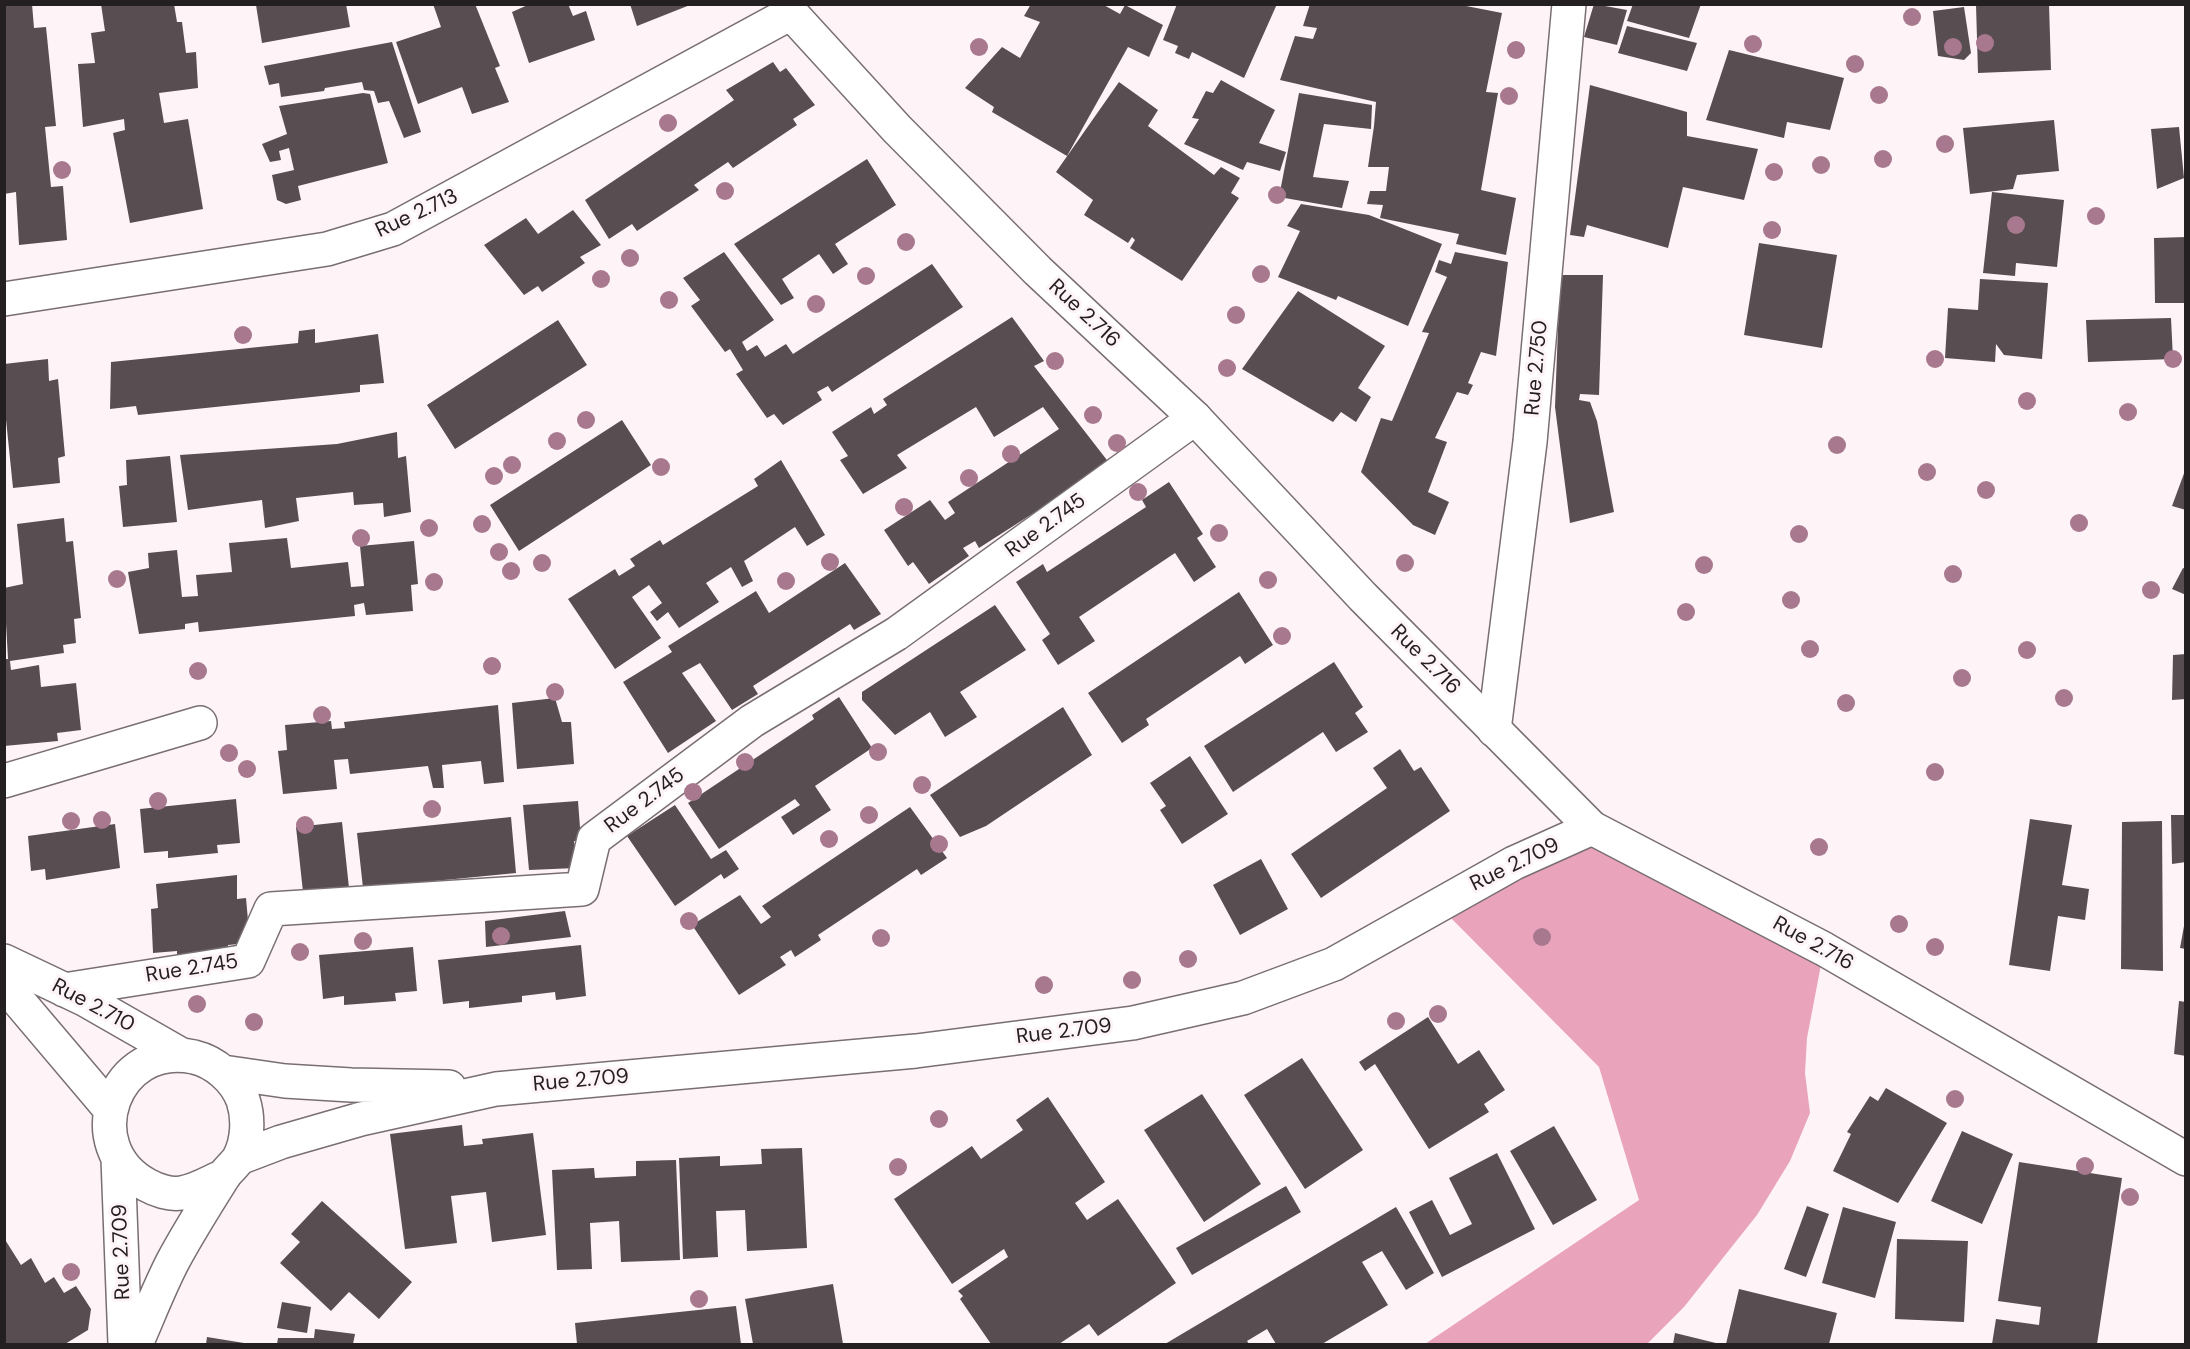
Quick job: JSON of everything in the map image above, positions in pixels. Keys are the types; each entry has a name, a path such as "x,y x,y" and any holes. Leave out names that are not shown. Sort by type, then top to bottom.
{"street":[{"name":"Rue 2.750","path":"1494,730 1530,442 1569,4"},
{"name":"Rue 2.716","path":"789,9 897,129 1038,272 1195,418 1363,597 1592,828 1824,949 2186,1159"},
{"name":"Rue 2.713","path":"4,299 327,249 393,230 789,9"},
{"name":"Rue 2.745","path":"63,990 248,961 271,909 582,889 594,839 752,721 896,634 1195,418"},
{"path":"4,781 201,723"},
{"name":"Rue 2.709","path":"136,1344 172,1262 219,1174 281,1142 361,1119 496,1089 916,1051 1133,1023 1243,998 1334,964 1514,863 1592,828"},
{"name":"Rue 2.710","path":"4,961 63,990 180,1054"},
{"name":"Rue 2.710","path":"4,984 110,1109"},
{"path":"180,1054 203,1059 223,1072 235,1085 246,1111 246,1135 219,1174 180,1194 157,1190 134,1178 118,1159 110,1135 110,1109 119,1086 137,1068 158,1057 180,1054"},
{"name":"Rue 2.709","path":"223,1072 285,1081 496,1089"},
{"name":"Rue 2.709","path":"118,1159 125,1344"}],"shaded area":[{"path":"1592,828 1824,949 1807,1038 1805,1073 1810,1113 1790,1161 1757,1215 1684,1307 1647,1344 1425,1344 1639,1200 1599,1067 1438,905"}],"building":[{"path":"4,4 32,4 34,28 46,27 56,126 45,127 51,187 63,186 67,240 19,245 16,192 4,194"},
{"path":"101,4 174,4 177,22 182,22 186,53 196,52 198,88 159,93 164,123 188,119 203,209 130,223 113,133 125,130 124,119 83,127 78,64 95,63 91,33 105,31"},
{"path":"346,4 350,27 262,43 256,5"},
{"path":"433,4 475,4 500,66 495,68 509,102 472,114 462,87 418,104 396,42 441,27"},
{"path":"530,4 568,4 573,16 586,11 595,40 529,63 512,12"},
{"path":"630,4 690,4 690,5 637,26"},
{"path":"1031,4 1102,4 1120,14 1125,5 1163,25 1149,57 1128,47 1067,156 992,112 994,107 965,88 1002,47 1020,58 1040,22 1024,16"},
{"path":"1177,4 1277,4 1244,78 1192,52 1189,59 1175,53 1178,46 1163,40"},
{"path":"1310,4 1456,4 1502,13 1486,92 1498,93 1481,190 1516,198 1506,255 1456,244 1459,234 1380,218 1383,205 1367,204 1370,191 1386,191 1389,167 1368,167 1376,102 1280,80 1295,36 1313,39 1317,28 1303,26"},
{"path":"1594,4 1627,10 1617,45 1584,37"},
{"path":"1633,4 1701,4 1689,38 1627,21"},
{"path":"2049,4 2051,70 1978,73 1976,5"},
{"path":"1964,7 1971,53 1964,60 1938,56 1933,11"},
{"path":"1627,26 1697,43 1687,71 1618,53"},
{"path":"392,42 421,132 404,138 389,101 378,103 374,91 364,90 362,82 325,88 324,91 281,97 279,83 269,85 264,66"},
{"path":"1729,50 1844,78 1830,130 1787,122 1784,138 1706,120"},
{"path":"773,62 780,72 786,68 815,105 793,119 797,125 733,168 728,162 694,185 699,190 637,231 632,224 609,239 585,200 734,100 726,90"},
{"path":"1221,80 1275,110 1259,143 1286,152 1280,171 1247,162 1243,170 1184,144 1199,119 1192,118 1206,91 1213,93"},
{"path":"1119,82 1158,110 1148,126 1214,175 1221,167 1240,178 1231,193 1239,198 1182,281 1130,248 1135,240 1132,237 1128,243 1084,215 1093,200 1056,172"},
{"path":"1590,85 1687,112 1687,136 1758,149 1744,200 1683,187 1668,248 1587,225 1584,237 1570,235"},
{"path":"363,93 370,94 388,163 298,186 301,200 286,204 277,200 272,175 294,170 289,148 279,151 281,160 270,162 262,144 287,134 279,106"},
{"path":"1299,93 1372,105 1371,129 1324,124 1313,177 1349,181 1342,208 1279,197"},
{"path":"2054,120 2059,171 2017,175 2013,189 1970,194 1963,128"},
{"path":"2179,127 2184,178 2157,189 2151,129"},
{"path":"867,159 896,205 835,244 848,264 833,274 819,254 782,279 794,298 781,305 734,244"},
{"path":"1992,192 2064,200 2057,267 2016,263 2015,276 1983,273"},
{"path":"1301,204 1369,215 1442,244 1408,326 1338,296 1336,300 1278,277 1300,231 1287,226"},
{"path":"573,210 601,245 580,257 585,263 542,292 538,286 524,295 484,245 526,218 538,234"},
{"path":"2186,237 2186,303 2155,303 2154,238"},
{"path":"1759,243 1837,255 1822,348 1744,335"},
{"path":"724,252 774,320 742,342 747,351 757,345 765,357 786,344 793,354 932,264 963,307 832,392 828,386 817,392 822,400 783,425 774,414 767,418 736,374 743,370 730,349 725,352 691,306 700,300 683,278"},
{"path":"1455,252 1508,262 1496,356 1481,352 1468,383 1473,385 1468,395 1457,392 1435,438 1447,442 1428,492 1449,502 1435,535 1413,525 1361,472 1381,418 1392,421 1429,333 1422,332 1447,277 1435,272 1439,260 1451,264"},
{"path":"1560,275 1603,275 1599,395 1580,394 1579,400 1590,402 1597,421 1614,512 1570,523 1555,407"},
{"path":"1980,279 2048,283 2042,359 2004,355 1996,344 1995,362 1945,358 1948,308 1978,310"},
{"path":"1298,291 1385,346 1358,388 1371,397 1356,422 1341,412 1333,422 1242,369"},
{"path":"1012,317 1044,361 1034,366 1110,464 979,548 975,541 963,548 969,556 929,584 913,562 908,566 884,530 930,500 945,520 955,513 948,502 1059,429 1043,407 994,437 976,407 897,455 907,468 863,494 840,460 848,456 832,432 871,407 874,414 887,405 883,399"},
{"path":"2171,318 2173,359 2088,362 2086,320"},
{"path":"558,320 587,365 455,449 427,405"},
{"path":"315,329 315,343 378,334 384,383 360,385 360,392 138,415 136,406 110,409 111,362 298,343 299,331"},
{"path":"48,359 49,381 58,379 65,456 58,458 60,483 13,488 4,400 4,364"},
{"path":"622,420 651,465 519,551 490,505"},
{"path":"397,432 398,458 406,456 411,512 384,517 383,503 354,505 353,492 296,498 299,521 265,528 262,500 188,510 180,455 337,444"},
{"path":"170,456 177,522 123,527 119,486 127,485 126,460"},
{"path":"781,460 825,535 807,546 795,527 744,561 753,581 742,587 731,567 706,583 719,602 679,628 668,612 657,621 650,612 662,603 649,585 632,597 661,638 615,669 568,599 615,569 619,576 635,566 630,559 660,540 663,545 758,486 754,479"},
{"path":"2186,468 2186,510 2172,506"},
{"path":"1169,482 1203,534 1197,538 1216,567 1194,582 1175,553 1079,617 1095,641 1058,665 1042,640 1050,634 1016,582 1043,564 1047,572 1146,507 1142,500"},
{"path":"64,518 66,542 73,541 81,618 74,619 76,643 63,645 64,653 10,661 11,670 39,665 41,687 76,683 81,730 57,733 58,741 4,746 4,659 8,659 4,588 23,584 17,524"},
{"path":"287,538 291,568 348,562 351,587 364,586 360,546 414,541 418,584 411,585 413,611 366,615 364,603 354,605 355,616 199,632 198,622 185,624 185,629 139,634 128,572 149,568 148,553 177,550 182,597 198,596 196,575 232,572 229,543"},
{"path":"845,563 881,614 854,630 850,624 753,686 758,694 732,710 700,663 682,673 716,721 668,753 623,682 672,652 668,646 756,591 769,613"},
{"path":"2183,568 2186,569 2186,595 2172,589"},
{"path":"1239,592 1273,645 1245,664 1240,656 1146,719 1149,725 1122,743 1088,693"},
{"path":"995,605 1026,650 960,692 977,717 945,737 930,712 895,735 862,700 862,692"},
{"path":"2186,654 2186,699 2172,700 2173,655"},
{"path":"1334,662 1363,707 1355,713 1368,732 1336,752 1323,732 1233,792 1204,746"},
{"path":"839,697 872,748 815,786 831,810 793,835 781,817 800,805 795,799 719,849 688,803 814,719 812,715"},
{"path":"555,698 562,722 571,722 574,764 517,769 512,703"},
{"path":"498,705 504,782 484,784 481,761 442,765 444,788 433,788 428,766 350,774 348,759 334,760 337,789 283,794 278,751 287,750 285,725 331,721 332,729 345,728 344,722"},
{"path":"1063,707 1092,755 986,826 960,837 930,795"},
{"path":"1400,749 1414,771 1421,767 1450,811 1321,898 1291,854 1387,788 1373,768"},
{"path":"1190,756 1228,814 1182,844 1160,810 1166,806 1150,783"},
{"path":"236,799 240,843 217,845 218,853 168,858 168,851 144,853 140,809"},
{"path":"578,801 581,841 574,841 576,868 529,870 523,805"},
{"path":"675,805 711,859 726,850 739,869 724,879 721,874 675,906 627,836"},
{"path":"910,807 947,858 921,875 917,869 818,935 821,940 795,957 791,950 780,957 786,965 739,995 692,925 740,895 761,924 771,917 762,906"},
{"path":"2171,815 2186,815 2186,862 2172,864"},
{"path":"511,817 516,873 363,888 357,833"},
{"path":"2030,819 2072,825 2062,885 2089,889 2085,920 2058,916 2050,971 2009,965"},
{"path":"2162,821 2163,971 2121,969 2122,822"},
{"path":"342,822 349,888 303,892 296,827"},
{"path":"115,824 120,868 46,880 45,869 31,871 28,836"},
{"path":"1261,859 1288,909 1240,935 1213,885"},
{"path":"237,875 237,899 246,898 250,943 228,945 228,954 177,958 177,951 153,953 151,909 158,908 156,884"},
{"path":"565,911 571,937 486,947 485,921"},
{"path":"2184,926 2186,926 2186,949 2180,948"},
{"path":"581,945 586,996 556,1000 555,992 522,996 522,1002 469,1008 469,1001 443,1004 438,960"},
{"path":"413,947 417,991 395,993 396,1001 344,1005 344,996 323,999 319,955"},
{"path":"2179,1001 2186,1002 2186,1056 2174,1054"},
{"path":"1428,1017 1458,1064 1479,1050 1505,1090 1484,1104 1489,1112 1429,1149 1375,1064 1365,1071 1359,1062"},
{"path":"1302,1058 1363,1150 1305,1189 1244,1095"},
{"path":"1886,1088 1947,1123 1898,1203 1833,1171 1851,1134 1847,1132 1870,1096 1878,1101"},
{"path":"1202,1094 1261,1184 1204,1222 1144,1130"},
{"path":"1048,1097 1105,1182 1075,1203 1087,1220 1118,1199 1176,1283 1098,1336 1089,1324 1059,1344 991,1344 960,1299 963,1296 958,1291 1008,1257 1004,1249 952,1284 894,1199 972,1146 981,1159 1023,1130 1016,1120"},
{"path":"462,1125 464,1146 483,1144 482,1139 533,1133 546,1235 492,1242 486,1192 451,1196 457,1243 405,1249 390,1134"},
{"path":"1554,1126 1597,1200 1553,1225 1510,1151"},
{"path":"1962,1131 2013,1154 1982,1224 1931,1201"},
{"path":"802,1148 807,1248 747,1251 745,1210 716,1211 718,1257 683,1259 679,1158 720,1156 720,1166 762,1164 761,1149"},
{"path":"1497,1153 1535,1229 1442,1277 1409,1212 1432,1200 1450,1235 1472,1224 1449,1178"},
{"path":"676,1160 680,1260 621,1262 619,1221 590,1223 592,1269 557,1270 552,1170 594,1168 595,1178 636,1176 636,1161"},
{"path":"2019,1162 2122,1178 2097,1344 1992,1344 1996,1319 2039,1325 2041,1307 1998,1301"},
{"path":"1286,1186 1301,1212 1192,1275 1176,1248"},
{"path":"322,1201 412,1282 379,1319 349,1292 331,1311 280,1263 300,1242 291,1234"},
{"path":"1807,1206 1829,1214 1806,1277 1784,1269"},
{"path":"1396,1207 1434,1273 1406,1290 1382,1251 1362,1262 1388,1305 1322,1344 1276,1344 1267,1329 1247,1341 1249,1344 1165,1344"},
{"path":"1843,1207 1896,1222 1875,1298 1822,1283"},
{"path":"4,1238 21,1265 31,1258 45,1283 54,1277 64,1293 76,1286 91,1309 88,1330 65,1344 4,1344"},
{"path":"1897,1239 1968,1241 1964,1322 1895,1319"},
{"path":"833,1284 843,1344 753,1344 745,1299"},
{"path":"1739,1289 1837,1313 1829,1344 1726,1344"},
{"path":"282,1302 311,1307 307,1333 277,1328"},
{"path":"736,1306 741,1344 577,1344 575,1323"},
{"path":"315,1329 355,1334 353,1344 277,1344 278,1338 314,1338"},
{"path":"1675,1333 1720,1344 1673,1344"},
{"path":"207,1337 244,1343 244,1344 206,1344"}]}
